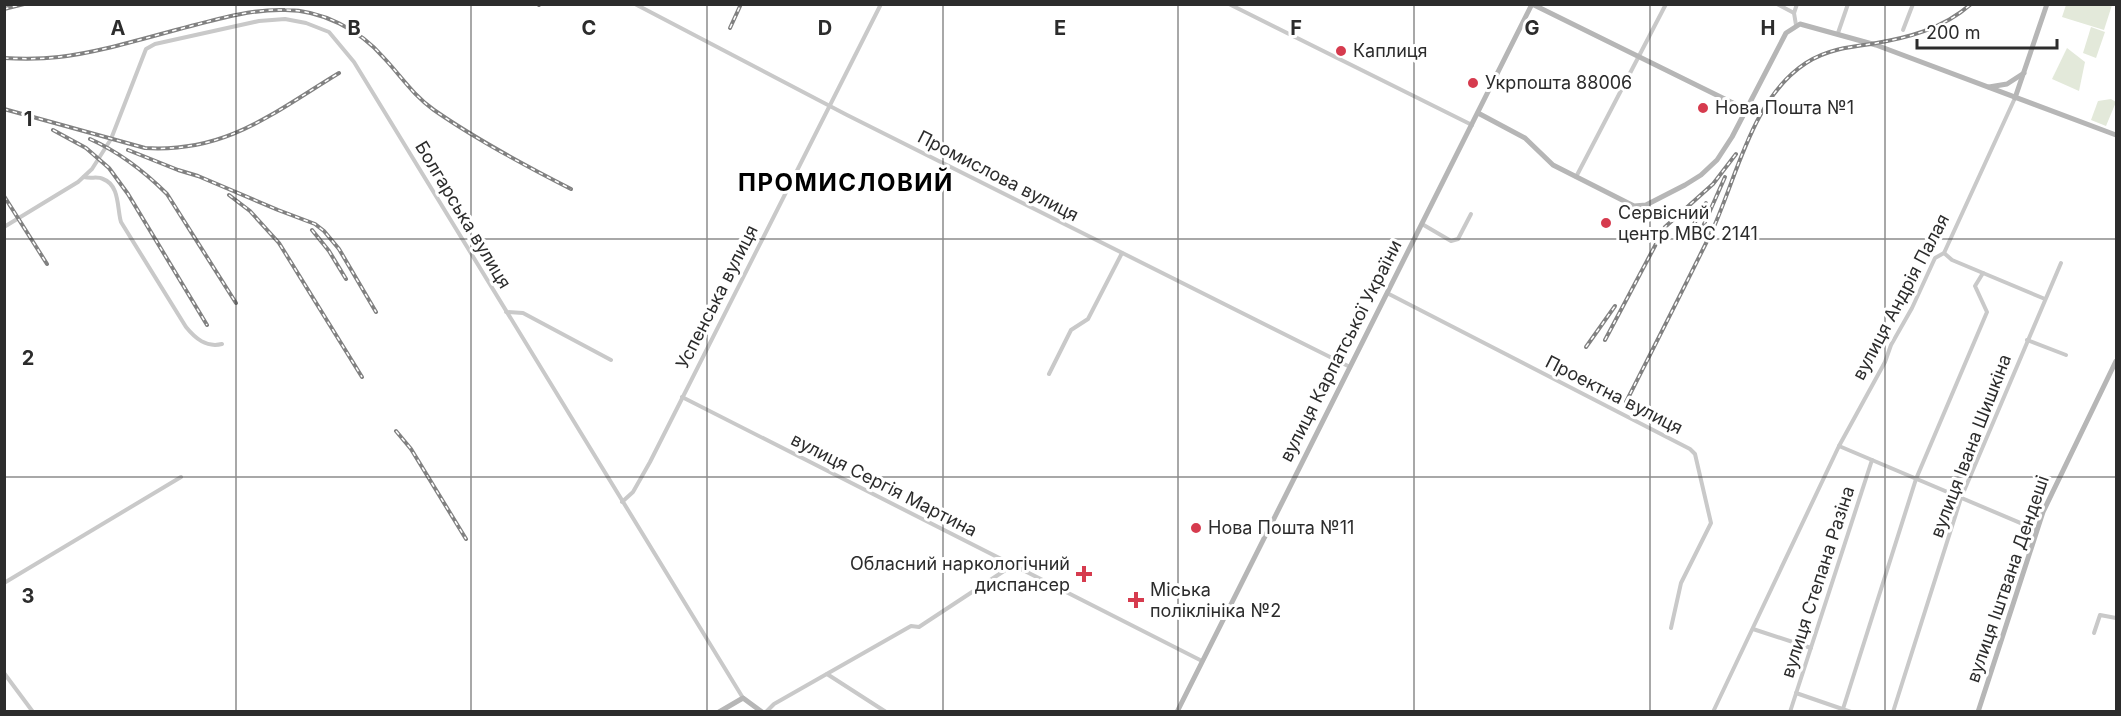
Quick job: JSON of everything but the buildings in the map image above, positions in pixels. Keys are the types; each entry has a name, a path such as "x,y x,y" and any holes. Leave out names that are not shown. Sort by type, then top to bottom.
{"street":[{"name":"Промислова вулиця","path":"635,4 1350,367"},
{"name":"Успенська вулиця","path":"622,502 633,492 682,398 881,4"},
{"path":"1229,4 1472,126"},
{"path":"1532,4 1747,110"},
{"name":"вулиця Карпатської України","path":"1177,711 1532,4"},
{"path":"1576,177 1666,4"},
{"path":"1777,4 1794,13"},
{"path":"1796,25 1794,13 1797,4"},
{"path":"1838,33 1848,4"},
{"path":"1904,30 1913,4"},
{"name":"вулиця Андрія Палая","path":"1713,711 1839,446 1885,362 1891,345 1912,308 1935,258 1944,253 2015,98 2047,4"},
{"name":"Болгарська вулиця","path":"84,177 92,169 111,139 146,49 164,42 274,19 306,23 329,32 354,62 743,698"},
{"path":"1478,113 1526,138 1545,159 1576,177 1634,206 1646,205 1693,181 1717,160 1747,110 1784,36 1796,25 1806,24 1876,45 2116,135"},
{"path":"1987,87 2007,84 2024,73"},
{"path":"4,227 84,177 101,177 111,184 119,205 121,222 186,327 194,336 208,345 222,344"},
{"path":"1422,224 1451,241 1455,241 1471,214"},
{"path":"1049,374 1071,330 1088,319 1122,253"},
{"path":"1944,253 1952,260 2045,299"},
{"name":"вулиця Івана Шишкіна","path":"1893,711 1961,498 2061,263"},
{"path":"1842,710 1916,478 1987,312 1975,286 1983,273"},
{"name":"Проектна вулиця","path":"1387,293 1660,433 1695,454 1711,523 1681,583 1671,628"},
{"path":"506,312 523,313 611,360"},
{"path":"2027,340 2066,355"},
{"name":"вулиця Іштвана Дендеші","path":"1978,711 2037,530 2064,467 2116,361"},
{"name":"вулиця Сергія Мартина","path":"682,398 1202,661"},
{"path":"1839,446 2037,530"},
{"name":"вулиця Степана Разіна","path":"1790,711 1872,460"},
{"path":"4,583 181,477"},
{"path":"719,711 743,698 764,711 910,626 919,627 944,613 1005,571 1011,563"},
{"path":"2094,633 2100,615 2116,618"},
{"path":"1753,629 1811,648"},
{"path":"4,673 33,711"},
{"path":"826,674 886,711"},
{"path":"1796,693 1842,710 1851,711"}],"green space":[{"path":"2066,4 2112,5 2104,30 2062,17"},
{"path":"2091,27 2105,32 2096,58 2083,53"},
{"path":"2067,48 2085,62 2079,91 2052,79"},
{"path":"2111,99 2116,102 2106,126 2091,120 2098,101"}],"railway":[{"path":"4,9 24,4"},
{"path":"730,28 741,4"},
{"path":"1626,402 1712,231 1738,163 1759,117 1787,78 1821,55 1898,39 1924,31 1949,20 1971,4"},
{"path":"4,58 75,55 250,13 285,10 313,14 339,24 364,39 434,110 501,152 571,189"},
{"path":"4,109 145,148 174,148 225,137 248,127 339,73"},
{"path":"53,130 86,148 109,168 128,194 207,325"},
{"path":"90,139 131,163 167,194 236,303"},
{"path":"128,150 315,224 339,249 376,312"},
{"path":"1605,340 1665,227 1713,184 1736,154"},
{"path":"1697,240 1725,177"},
{"path":"229,195 250,211 279,243 362,377"},
{"path":"4,196 47,264"},
{"path":"1694,224 1706,203"},
{"path":"312,230 329,251 346,279"},
{"path":"1586,347 1615,306"},
{"path":"396,431 411,449 466,539"}],"place":[{"name":"Каплиця","path":"1341,51"},
{"name":"Укрпошта 88006","path":"1473,83"},
{"name":"Нова Пошта №1","path":"1703,108"},
{"name":"Сервісний центр МВС 2141","path":"1606,223"},
{"name":"Нова Пошта №11","path":"1196,528"},
{"name":"Обласний наркологічний диспансер","path":"1084,574"},
{"name":"Міська поліклініка №2","path":"1136,600"}],"district":[{"name":"ПРОМИСЛОВИЙ","path":"846,183"}]}
